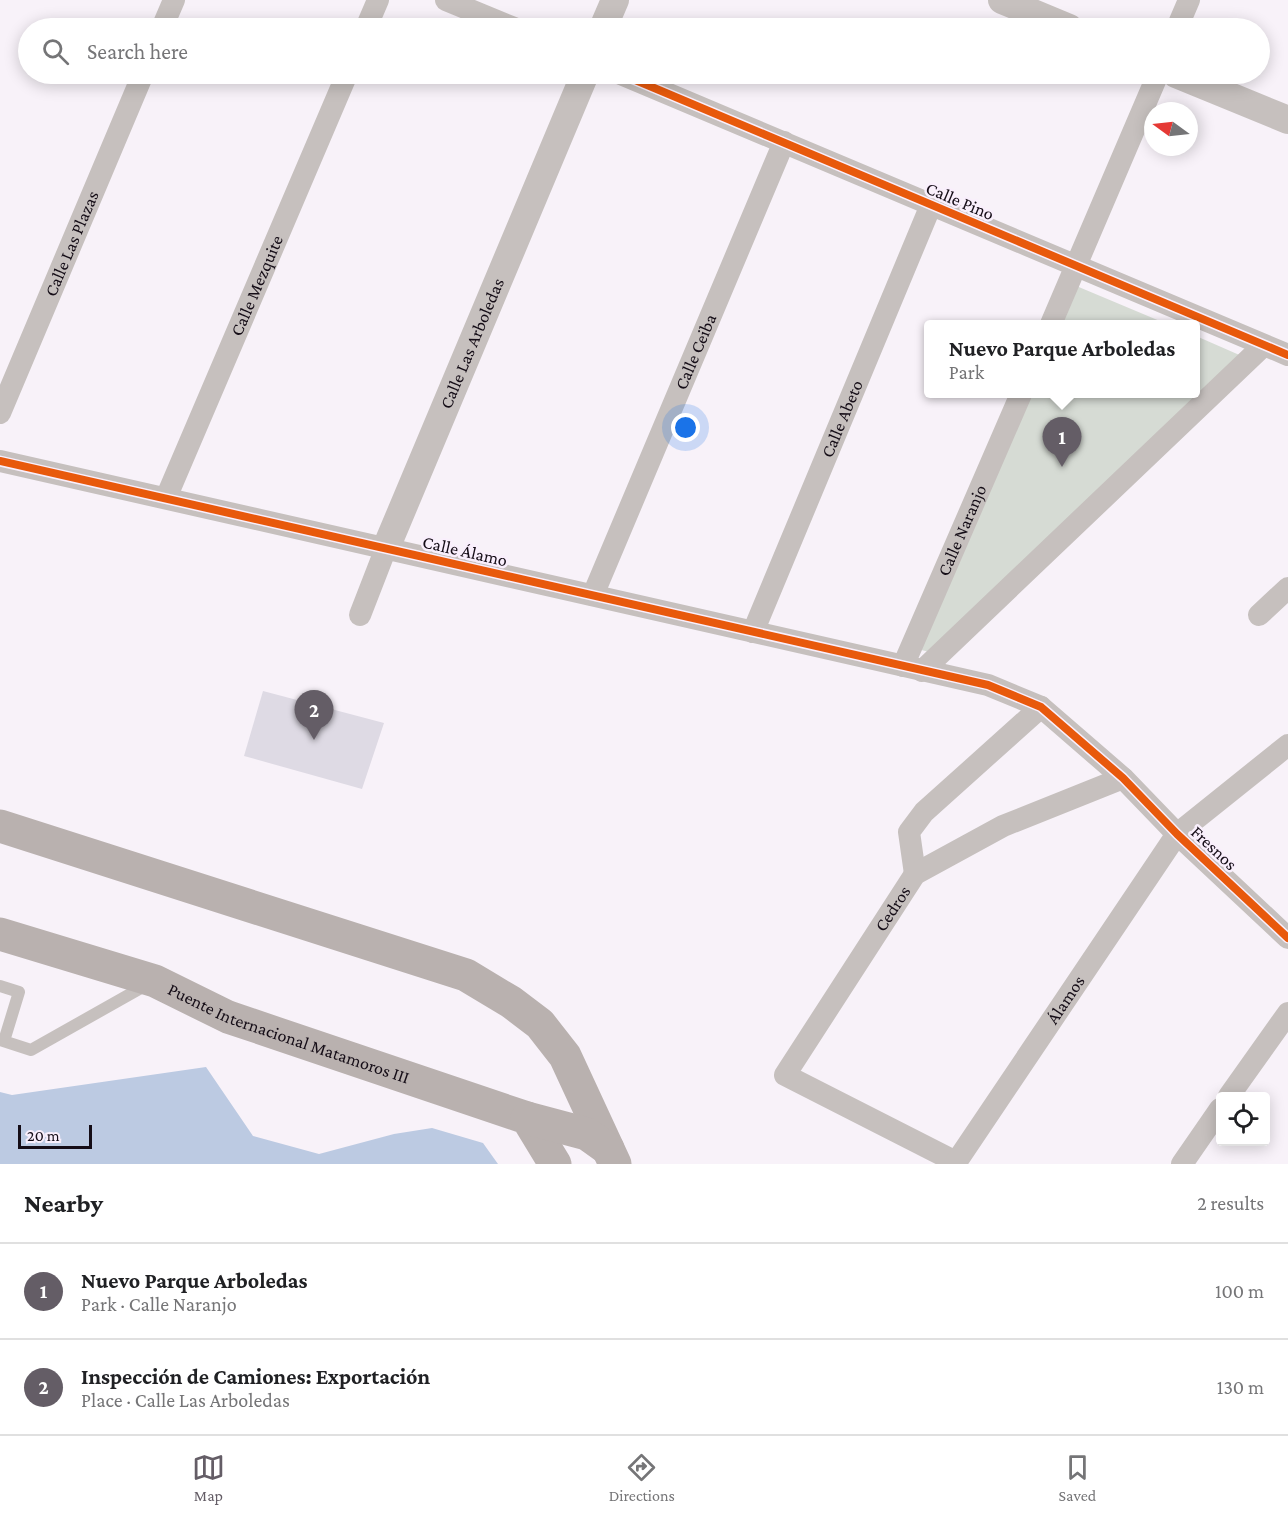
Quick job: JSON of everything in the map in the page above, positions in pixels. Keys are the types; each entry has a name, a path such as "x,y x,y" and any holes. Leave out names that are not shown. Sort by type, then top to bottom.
{"highway":[{"path":"0,826 466,975 511,1002 540,1024 565,1056 611,1156"},
{"name":"Puente Internacional Matamoros III","path":"0,934 154,981 228,1017 527,1118 587,1134 611,1156"},
{"path":"527,1118 555,1164"}],"street":[{"path":"166,18 174,0"},
{"path":"370,18 378,0"},
{"path":"446,0 490,18"},
{"path":"607,18 615,0"},
{"path":"1002,0 1045,18"},
{"path":"1181,18 1189,0"},
{"name":"Calle Las Plazas","path":"0,413 139,84"},
{"name":"Calle Mezquite","path":"166,498 343,84"},
{"name":"Calle Las Arboledas","path":"360,615 581,84"},
{"name":"Calle Pino","path":"645,84 1288,355"},
{"path":"1053,320 1154,84"},
{"path":"1200,84 1288,120"},
{"name":"Calle Ceiba","path":"593,595 784,142"},
{"name":"Calle Abeto","path":"753,632 931,206"},
{"path":"913,668 1263,346"},
{"name":"Calle Naranjo","path":"913,668 1019,398"},
{"name":"Calle Álamo","path":"0,461 988,685 1041,707"},
{"path":"1259,615 1288,588"},
{"path":"915,874 909,832 924,812 1041,707"},
{"name":"Fresnos","path":"1041,707 1123,778 1177,834 1288,938"},
{"name":"Álamos","path":"955,1163 1177,834 1288,745"},
{"name":"Cedros","path":"955,1163 785,1075 915,874 1003,826 1123,778"},
{"path":"1232,1092 1288,1012"},
{"path":"1182,1164 1216,1116"}],"lane":[{"path":"0,986 19,992 2,1040 31,1050 154,981"}],"shaded area":[{"path":"1074,285 1157,320 1059,320"},
{"path":"1200,338 1244,357 934,653 917,649 1019,398 1200,398"}],"water":[{"path":"206,1067 253,1136 319,1154 394,1134 432,1128 483,1143 498,1164 0,1164 0,1092 12,1095"}],"building":[{"path":"263,691 384,723 362,789 244,756"}],"cycle path":[{"path":"645,84 1288,355"},
{"path":"0,461 988,685 1041,707 1123,778 1177,834 1288,938"}],"place":[{"name":"Nuevo Parque Arboledas","path":"1062,467"},
{"name":"Inspección de Camiones: Exportación","path":"314,740"}]}
